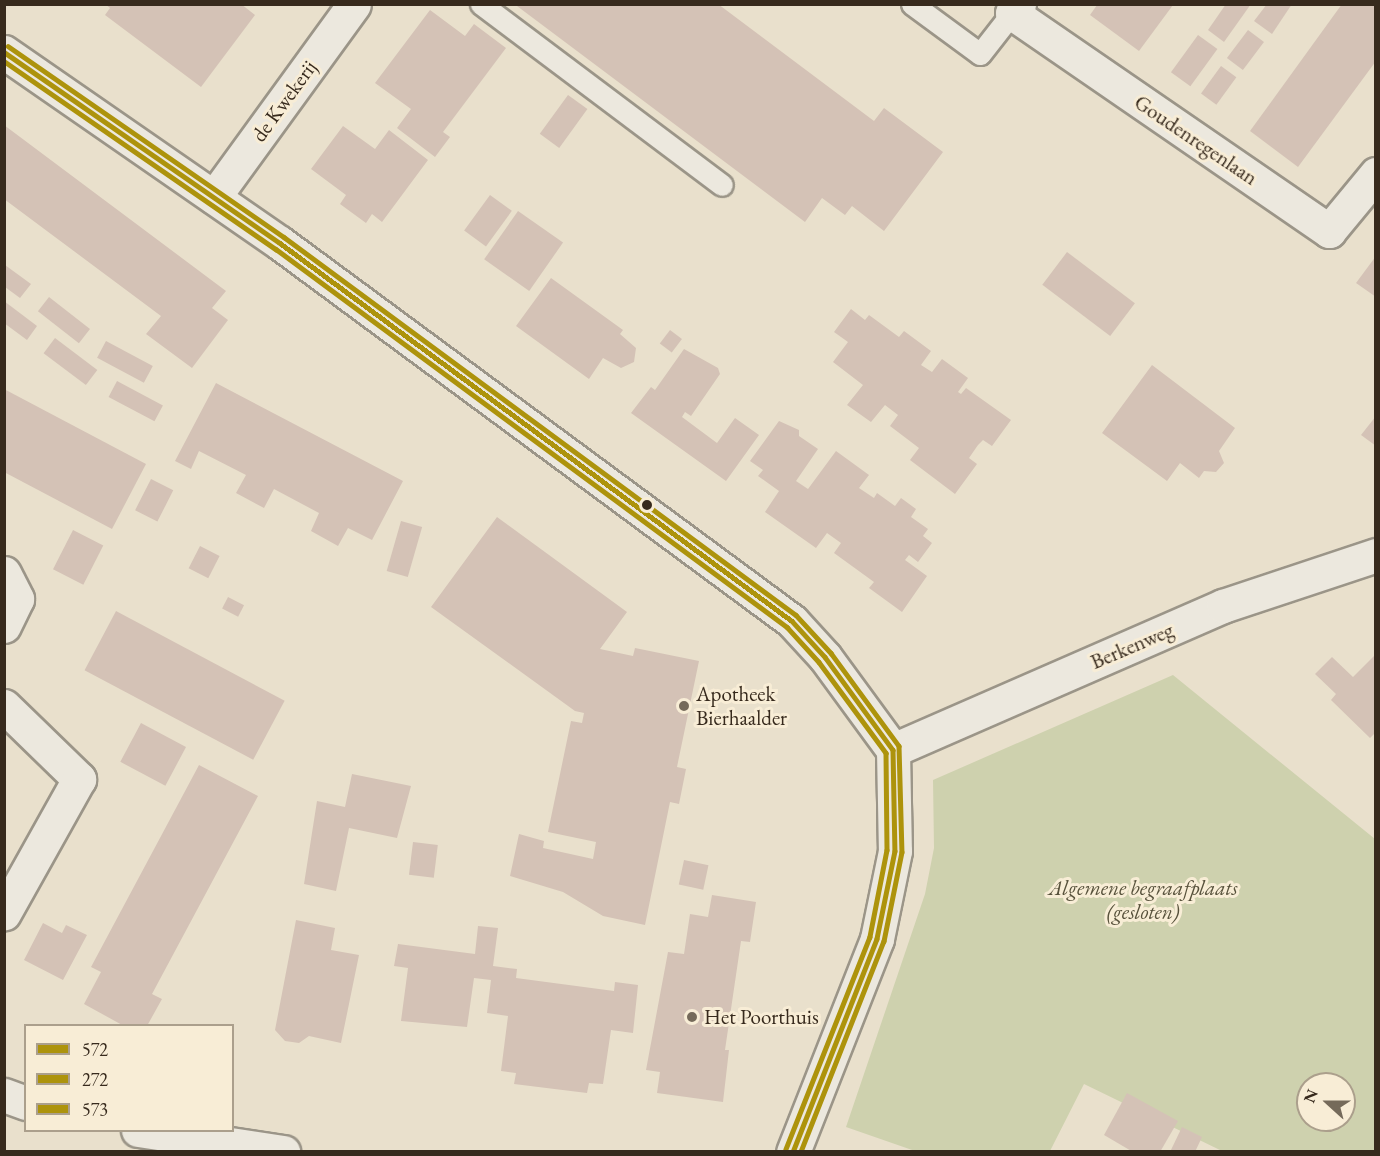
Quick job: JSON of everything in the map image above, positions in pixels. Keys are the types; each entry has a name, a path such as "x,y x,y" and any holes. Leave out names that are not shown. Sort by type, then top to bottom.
{"street":[{"name":"de Kwekerij","path":"214,196 354,4"},
{"name":"Goudenregenlaan","path":"1016,9 1329,231 1376,174"},
{"path":"4,51 214,196 792,621 893,750 895,851 877,939 793,1152"},
{"name":"Berkenweg","path":"893,750 1223,606 1376,555"},
{"path":"4,573 17,599 4,626"},
{"path":"4,706 79,779 4,913"},
{"path":"4,1095 24,1102"},
{"path":"145,1132 283,1152"}],"lane":[{"path":"481,4 722,185"},
{"path":"912,4 980,54 1016,9"}],"green space":[{"name":"Algemene begraafplaats (gesloten)","path":"1173,675 1375,839 1375,1151 1222,1151 1084,1084 1050,1151 915,1151 846,1127 925,894 934,848 933,780"}],"building":[{"path":"105,4 241,4 255,15 201,87 105,15 110,8"},
{"path":"718,4 874,121 884,108 943,152 884,231 852,206 845,215 822,198 805,222 517,6"},
{"path":"1226,4 1251,4 1224,42 1208,30"},
{"path":"1267,4 1292,4 1272,34 1254,21"},
{"path":"1342,4 1376,4 1376,61 1298,167 1250,131"},
{"path":"1097,5 1173,5 1139,51 1090,15"},
{"path":"430,10 465,36 474,24 506,48 443,132 450,137 435,157 397,128 411,109 375,83"},
{"path":"1248,30 1264,42 1243,70 1227,58"},
{"path":"1198,35 1217,49 1190,86 1171,72"},
{"path":"1221,66 1236,77 1216,105 1201,94"},
{"path":"568,95 587,109 559,148 540,134"},
{"path":"4,125 226,291 212,308 228,320 192,368 146,334 161,316 4,199"},
{"path":"343,126 375,149 389,130 428,160 382,222 372,214 366,223 340,204 346,195 311,169"},
{"path":"490,195 512,211 486,246 464,231"},
{"path":"518,211 563,243 529,291 484,259"},
{"path":"1067,252 1135,303 1110,336 1042,285"},
{"path":"1376,256 1376,297 1356,283"},
{"path":"5,265 31,284 20,298 5,287"},
{"path":"551,278 623,330 620,334 636,348 634,362 621,368 603,358 589,379 516,326"},
{"path":"49,297 90,329 79,343 38,311"},
{"path":"4,301 37,326 27,340 4,323"},
{"path":"851,309 865,320 869,315 899,337 904,331 931,351 921,365 932,372 942,359 968,378 958,392 961,394 966,388 1011,420 992,446 983,440 978,445 969,458 977,464 955,494 910,460 919,448 890,426 898,415 885,405 871,422 847,405 863,385 833,362 848,342 834,332"},
{"path":"670,330 682,339 672,353 660,344"},
{"path":"55,338 97,370 86,385 44,353"},
{"path":"106,341 153,366 144,383 97,358"},
{"path":"684,349 718,368 720,374 691,416 685,412 682,417 717,443 735,418 759,435 726,481 631,413 651,387 655,390"},
{"path":"1152,365 1235,428 1219,451 1224,463 1216,472 1204,471 1199,478 1180,463 1167,481 1102,433"},
{"path":"117,381 163,405 154,421 109,397"},
{"path":"216,383 403,481 372,540 348,528 338,546 311,531 319,513 274,489 264,508 236,493 246,475 199,451 191,469 175,461"},
{"path":"4,389 146,464 112,529 4,472"},
{"path":"1376,416 1376,446 1361,435"},
{"path":"779,421 799,430 799,436 818,449 796,481 808,489 836,451 869,475 859,488 874,498 877,493 895,506 901,498 916,509 911,517 928,529 923,536 932,543 918,562 909,555 905,560 927,576 902,612 869,588 874,582 834,553 841,543 827,533 816,548 765,512 779,491 758,476 763,470 750,461"},
{"path":"151,479 173,490 157,522 135,510"},
{"path":"497,517 627,612 600,649 633,656 635,648 699,661 677,767 686,769 679,804 670,802 645,925 603,916 563,892 510,876 519,834 544,841 543,848 593,859 596,842 548,832 571,721 582,723 584,713 575,711 431,607"},
{"path":"401,521 422,527 408,577 387,571"},
{"path":"73,530 103,545 83,585 53,569"},
{"path":"200,546 220,556 208,578 189,568"},
{"path":"228,597 244,605 238,617 222,609"},
{"path":"116,611 285,701 253,760 85,670"},
{"path":"1376,654 1376,732 1370,738 1331,700 1336,694 1315,674 1332,657 1353,677"},
{"path":"141,723 186,747 165,786 120,762"},
{"path":"199,765 258,796 152,994 162,999 148,1024 120,1024 84,1004 101,972 91,967"},
{"path":"352,774 411,786 397,838 349,828 336,891 304,884 317,801 345,807"},
{"path":"413,842 438,845 434,878 409,875"},
{"path":"684,860 708,865 703,890 679,884"},
{"name":"Het Poorthuis","path":"712,895 756,902 750,942 741,941 725,1050 729,1050 723,1102 657,1093 660,1072 646,1070 668,952 684,954 690,914 708,917"},
{"path":"296,920 335,928 331,950 359,955 341,1043 309,1036 299,1043 285,1041 275,1030"},
{"path":"43,923 62,933 66,925 87,935 63,980 24,960"},
{"path":"478,926 498,928 493,966 517,969 516,978 614,991 615,982 638,985 633,1033 611,1030 603,1084 589,1083 587,1093 514,1084 516,1073 501,1071 508,1016 487,1013 491,980 474,978 467,1027 401,1021 408,968 394,966 398,944 475,954"},
{"path":"1127,1093 1178,1121 1160,1152 1133,1152 1104,1135"},
{"path":"1182,1127 1202,1137 1195,1152 1170,1152"}],"transit line":[{"name":"573","path":"8,46 284,237 796,615 831,653 899,746 902,852 884,941 801,1152"},
{"name":"572","path":"4,52 280,243 792,621 825,657 893,750 895,851 877,939 793,1152"},
{"name":"272","path":"4,61 276,249 787,627 819,662 886,753 887,850 870,937 786,1149"}],"place":[{"name":"Apotheek Bierhaalder","path":"684,706"},
{"name":"Het Poorthuis","path":"692,1017"}]}
